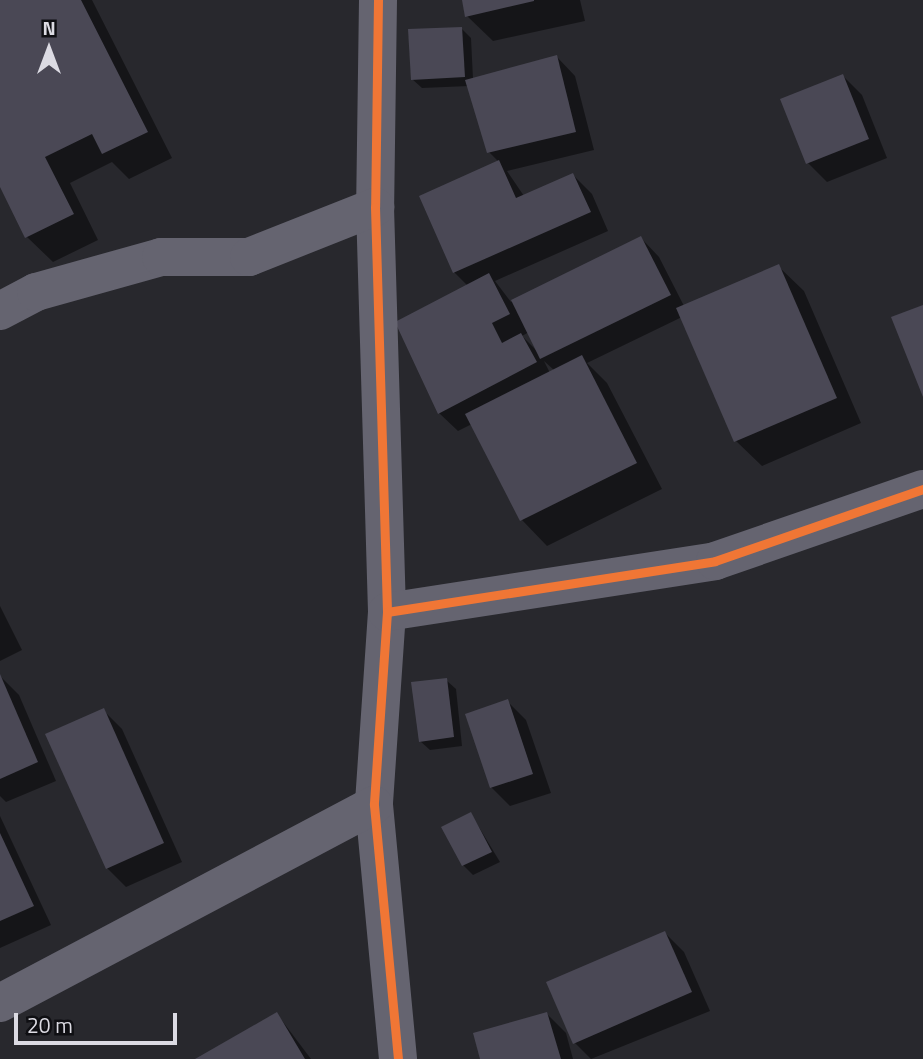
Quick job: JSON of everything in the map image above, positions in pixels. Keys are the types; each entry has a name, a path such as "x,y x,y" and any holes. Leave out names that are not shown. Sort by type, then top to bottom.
{"street":[{"path":"378,0 374,207 387,612 374,805 398,1059"},
{"path":"0,311 36,292 161,257 249,257 374,207"},
{"path":"387,612 715,561 923,489"},
{"path":"0,1003 374,805"}],"building":[{"path":"0,0 81,0 148,132 102,154 92,134 45,157 74,214 25,238 0,187"},
{"path":"462,0 534,0 534,1 465,17"},
{"path":"462,27 465,77 411,80 408,29"},
{"path":"557,55 576,132 487,153 465,80"},
{"path":"843,74 869,139 806,164 780,99"},
{"path":"499,160 516,198 573,173 591,212 453,273 419,196"},
{"path":"641,236 671,295 540,359 511,300"},
{"path":"779,264 837,398 734,442 676,308"},
{"path":"489,273 510,314 492,323 502,343 521,333 537,362 438,414 395,322"},
{"path":"923,305 923,397 891,317"},
{"path":"582,355 637,463 520,521 465,414"},
{"path":"0,674 38,762 0,779"},
{"path":"447,678 454,737 419,742 411,682"},
{"path":"508,699 533,774 490,788 465,714"},
{"path":"104,708 164,843 106,869 45,734"},
{"path":"471,812 492,852 462,866 441,827"},
{"path":"0,833 34,906 0,921"},
{"path":"665,931 692,992 573,1044 546,982"},
{"path":"277,1012 305,1059 195,1059"},
{"path":"547,1012 561,1059 480,1059 473,1033"}],"cycle path":[{"path":"378,0 375,207 387,612 374,805 398,1059"},
{"path":"387,612 715,561 923,489"}]}
